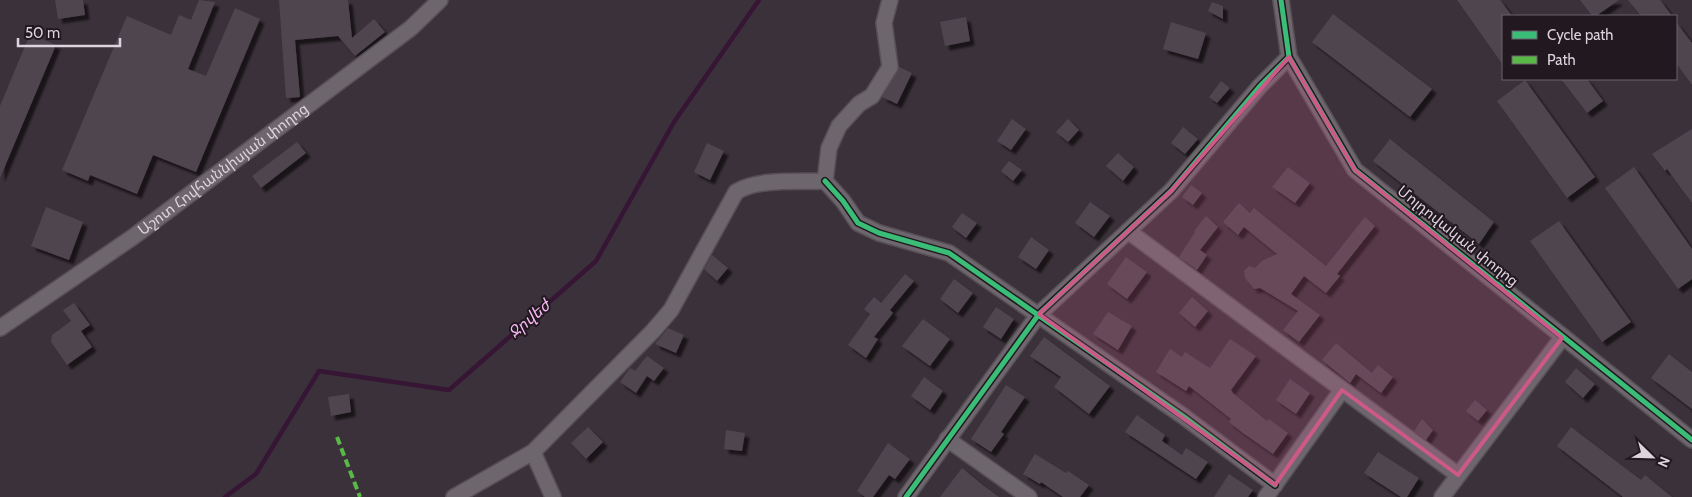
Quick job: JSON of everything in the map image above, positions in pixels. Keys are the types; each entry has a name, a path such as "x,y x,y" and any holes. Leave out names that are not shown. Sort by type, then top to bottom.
{"street":[{"name":"Աշոտ Հովհաննիսյան փողոց","path":"0,328 133,237 411,28 440,0"},
{"path":"825,181 829,148 839,126 859,104 872,96 890,67 884,23 890,0"},
{"name":"Մոլդովական փողոց","path":"1281,0 1289,57 1355,170 1562,338 1692,440"},
{"path":"906,497 947,438 1039,314 1171,190 1260,86 1289,57"},
{"path":"454,497 533,452 654,331 671,310 736,192 745,186 758,184 825,181 843,200 858,223 879,233 949,253 1183,416 1270,491 1342,390"},
{"path":"1128,231 1458,475"},
{"path":"1442,497 1562,338"},
{"path":"947,438 1029,497"},
{"path":"533,452 552,497"}],"highlighted area":[{"path":"1289,57 1355,170 1562,338 1458,475 1342,390 1275,485 1039,314 1171,191"}],"building":[{"path":"55,0 83,0 85,15 58,19"},
{"path":"199,0 215,2 188,69 206,76 235,8 260,19 196,172 153,155 137,194 90,175 88,181 62,170 127,16 171,35 179,15 191,20"},
{"path":"279,0 348,0 352,38 374,19 385,32 355,56 338,36 295,40 300,97 286,98"},
{"path":"1457,0 1500,0 1511,15 1502,15 1502,64"},
{"path":"1580,0 1619,0 1597,15 1591,15"},
{"path":"1628,0 1660,0 1671,15 1640,15"},
{"path":"1212,2 1223,6 1223,19 1208,11"},
{"path":"1333,14 1432,89 1410,117 1312,42"},
{"path":"966,17 970,41 945,46 940,22"},
{"path":"1171,22 1206,33 1198,59 1163,49"},
{"path":"1677,23 1692,43 1692,85 1677,64"},
{"path":"30,34 56,45 0,178 0,106"},
{"path":"899,67 912,73 897,104 882,97"},
{"path":"1525,80 1595,177 1567,198 1497,101"},
{"path":"1562,80 1588,80 1603,101 1587,113"},
{"path":"1221,81 1230,88 1217,103 1209,97"},
{"path":"1012,119 1026,129 1011,150 997,141"},
{"path":"1068,119 1079,130 1068,142 1056,132"},
{"path":"1183,127 1198,139 1185,154 1171,143"},
{"path":"1692,129 1692,203 1667,169 1665,171 1652,154"},
{"path":"1390,139 1494,222 1479,244 1373,161"},
{"path":"297,142 306,153 261,188 252,176"},
{"path":"707,143 724,151 710,180 694,172"},
{"path":"1118,153 1134,167 1123,181 1106,166"},
{"path":"1009,161 1022,170 1013,181 1001,171"},
{"path":"1288,167 1310,183 1295,203 1272,187"},
{"path":"1634,167 1692,249 1692,279 1678,289 1605,188"},
{"path":"1191,185 1202,193 1193,205 1182,197"},
{"path":"1090,202 1110,216 1094,237 1075,223"},
{"path":"1239,203 1250,213 1254,208 1326,266 1365,217 1375,226 1337,274 1340,276 1326,293 1304,276 1291,294 1320,315 1299,342 1283,330 1298,311 1260,288 1254,289 1245,278 1244,271 1249,266 1255,268 1262,261 1277,254 1244,227 1238,235 1223,222"},
{"path":"46,207 83,222 69,260 31,246"},
{"path":"962,213 977,223 966,238 952,227"},
{"path":"1206,216 1218,227 1200,250 1207,255 1197,270 1179,257 1194,231"},
{"path":"1559,221 1631,322 1602,342 1530,241"},
{"path":"1031,237 1049,250 1036,269 1018,257"},
{"path":"712,255 728,268 717,281 704,269"},
{"path":"1126,257 1147,272 1127,299 1107,284"},
{"path":"905,274 914,281 890,310 893,313 874,337 878,339 866,358 848,345 870,314 864,309 874,297 881,303"},
{"path":"954,279 973,293 958,313 940,299"},
{"path":"1192,297 1208,311 1195,327 1179,313"},
{"path":"74,303 90,325 81,331 92,347 67,365 51,342 52,335 71,321 63,310"},
{"path":"996,307 1014,319 1001,339 983,327"},
{"path":"1108,312 1132,326 1118,350 1093,334"},
{"path":"923,319 950,339 930,366 902,346"},
{"path":"668,328 684,335 676,353 655,344"},
{"path":"1044,337 1110,386 1089,414 1054,387 1061,377 1030,356"},
{"path":"1230,339 1256,356 1231,390 1267,421 1269,419 1288,433 1273,454 1229,422 1231,419 1189,386 1186,391 1156,372 1170,349 1182,357 1185,352 1210,368"},
{"path":"1336,343 1372,373 1378,365 1393,377 1381,393 1356,374 1350,383 1322,360"},
{"path":"1669,354 1692,372 1692,409 1651,378"},
{"path":"647,356 664,368 654,381 647,376 636,393 620,382 630,368 635,371"},
{"path":"1576,368 1595,384 1583,398 1565,382"},
{"path":"924,377 943,391 930,410 911,396"},
{"path":"1290,379 1310,393 1296,414 1276,400"},
{"path":"1006,385 1025,397 1001,432 1004,434 991,452 971,439"},
{"path":"349,394 351,412 331,416 328,397"},
{"path":"1475,400 1487,410 1478,421 1466,411"},
{"path":"1137,415 1165,435 1162,441 1182,455 1186,448 1208,462 1196,479 1125,432"},
{"path":"1422,419 1433,430 1426,440 1414,431"},
{"path":"588,427 603,442 586,459 571,443"},
{"path":"1571,427 1641,480 1645,475 1672,497 1623,497 1557,446"},
{"path":"726,430 745,433 742,451 724,449"},
{"path":"888,443 910,459 895,479 889,475 873,497 865,497 857,491"},
{"path":"1378,452 1419,478 1407,497 1401,497 1364,473"},
{"path":"1035,454 1066,473 1068,471 1089,485 1080,497 1063,497 1041,482 1040,484 1023,474"},
{"path":"962,468 984,486 999,497 940,497"},
{"path":"1229,474 1253,490 1248,497 1214,497"}],"waterway":[{"name":"Ջրվեժ","path":"225,497 256,474 319,371 449,390 596,261 674,122 759,0"}],"marked path":[{"path":"337,437 360,497"}],"cycle path":[{"path":"1281,0 1289,57 1355,170 1692,440"},
{"path":"906,497 1039,314 1171,191 1260,86 1289,57"},
{"path":"825,181 843,201 858,223 879,233 949,253 1183,416 1275,485"}]}
